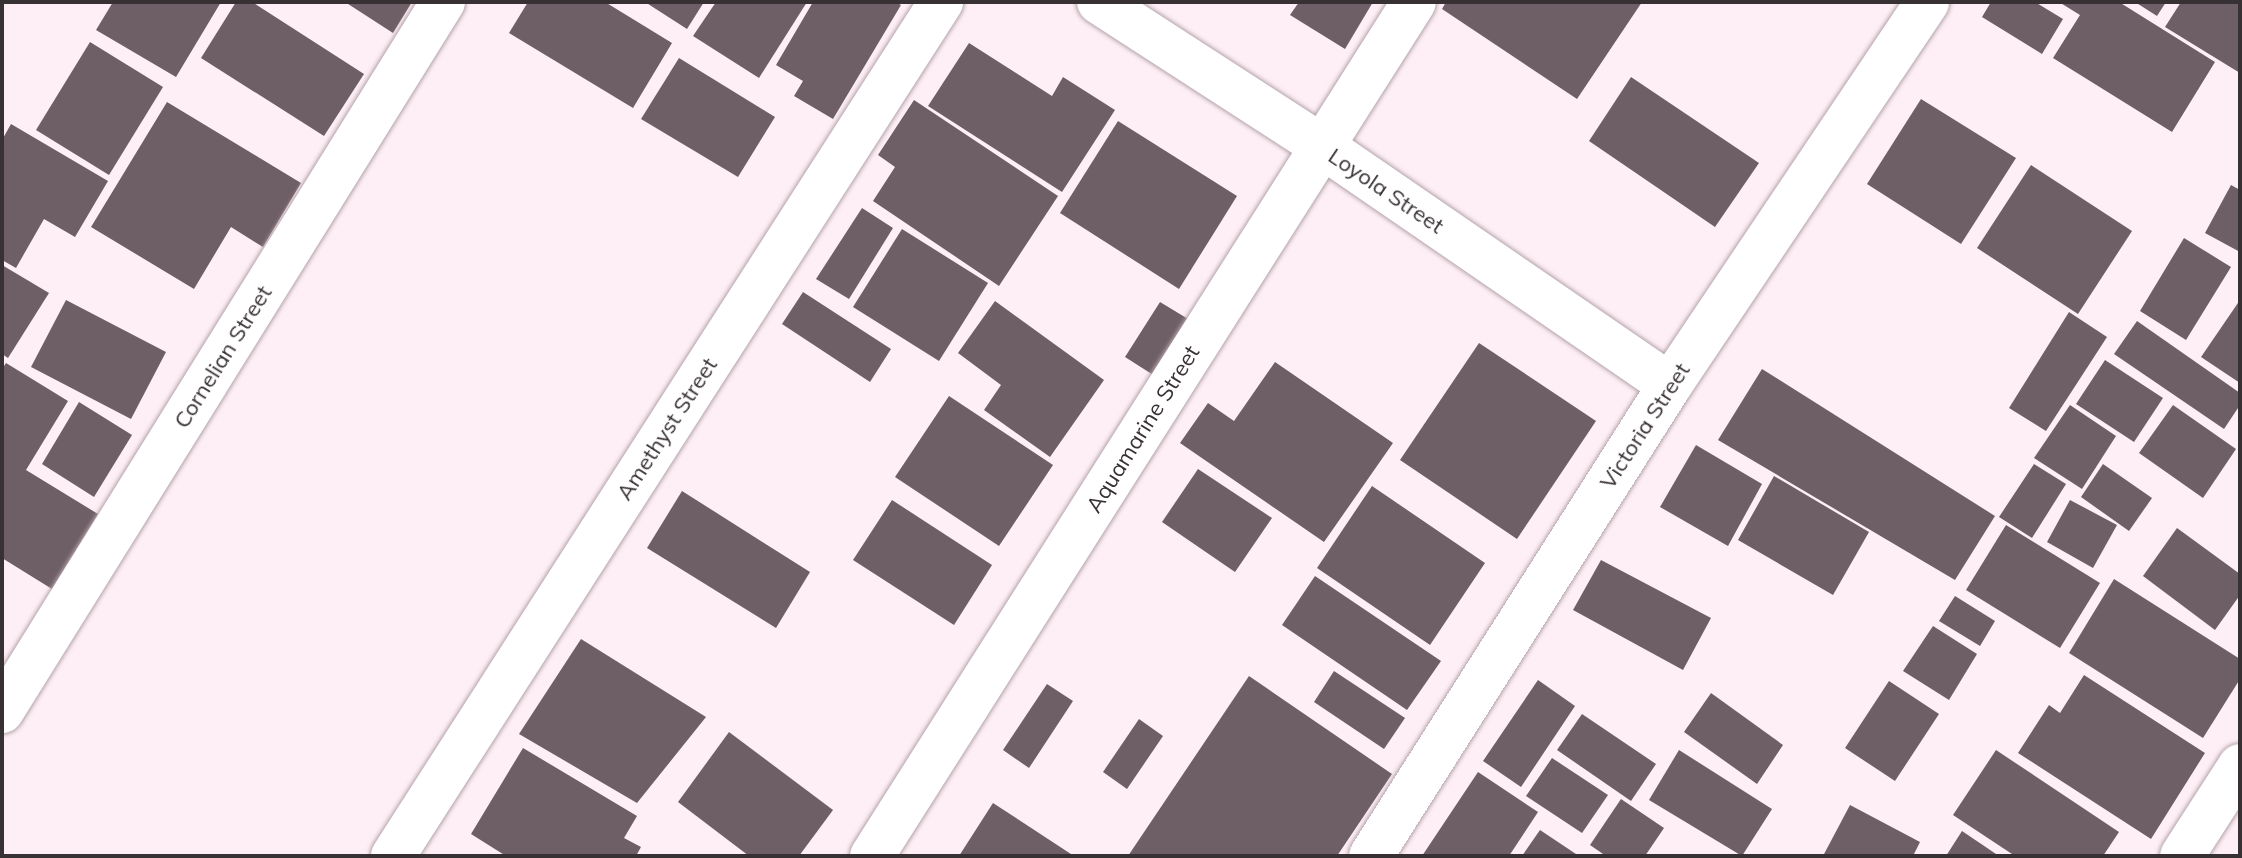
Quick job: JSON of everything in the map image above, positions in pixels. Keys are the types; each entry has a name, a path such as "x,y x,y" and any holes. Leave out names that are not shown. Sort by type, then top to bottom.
{"street":[{"name":"Cornelian Street","path":"2,711 443,2"},
{"name":"Amethyst Street","path":"393,856 941,2"},
{"name":"Loyola Street","path":"1099,2 1322,146 1670,385"},
{"name":"Aquamarine Street","path":"872,856 1414,2"},
{"name":"Victoria Street","path":"1371,856 1670,385 1927,2"},
{"path":"2182,856 2240,766"}],"building":[{"path":"113,2 221,2 176,77 96,30"},
{"path":"236,2 252,2 364,74 324,136 201,58"},
{"path":"345,2 412,2 393,33"},
{"path":"528,2 605,2 672,43 633,108 509,33"},
{"path":"645,2 704,2 687,29"},
{"path":"716,2 807,2 759,78 693,36"},
{"path":"813,2 895,2 901,5 833,119 794,96 803,81 776,65"},
{"path":"1299,2 1373,2 1345,49 1290,15"},
{"path":"1446,2 1642,2 1577,99 1442,9"},
{"path":"1991,2 2035,2 2063,19 2042,54 1982,17"},
{"path":"2059,2 2119,2 2215,62 2172,132 2053,58 2080,15"},
{"path":"2135,2 2166,2 2157,16"},
{"path":"2181,2 2240,2 2240,73 2165,27"},
{"path":"90,42 163,87 109,175 36,130"},
{"path":"969,43 1052,96 1063,77 1115,110 1062,192 928,106"},
{"path":"679,58 775,117 738,177 641,119"},
{"path":"1631,77 1759,163 1715,227 1589,141"},
{"path":"1921,99 2016,158 1961,244 1867,184"},
{"path":"914,100 1058,196 999,286 873,201 895,167 878,155"},
{"path":"167,102 301,183 263,247 231,227 194,289 91,227"},
{"path":"1118,121 1237,196 1179,289 1060,213"},
{"path":"11,124 108,181 75,237 44,219 16,268 2,260 2,140"},
{"path":"2031,165 2132,231 2078,314 1977,248"},
{"path":"2231,185 2240,190 2240,252 2205,233"},
{"path":"862,208 893,228 849,299 816,279"},
{"path":"902,229 988,283 939,361 853,307"},
{"path":"2184,238 2231,267 2186,340 2140,311"},
{"path":"2,265 49,293 8,358 2,354"},
{"path":"803,292 891,349 870,382 782,324"},
{"path":"66,300 166,352 131,419 31,367"},
{"path":"2240,300 2240,383 2201,357"},
{"path":"995,301 1104,380 1050,457 984,410 1001,385 958,353"},
{"path":"1160,302 1193,322 1158,378 1125,357"},
{"path":"2069,312 2107,337 2046,431 2009,408"},
{"path":"2137,321 2240,393 2240,405 2224,429 2114,354"},
{"path":"1479,343 1596,421 1517,539 1400,460"},
{"path":"2105,360 2163,398 2134,442 2076,404"},
{"path":"1275,362 1393,443 1324,542 1180,443 1208,403 1234,421"},
{"path":"6,363 68,401 26,470 98,514 52,589 2,558 2,369"},
{"path":"1762,369 1995,516 1955,580 1718,440"},
{"path":"949,396 1053,465 999,546 895,477"},
{"path":"79,402 132,435 94,497 42,464"},
{"path":"2070,405 2116,436 2082,489 2034,458"},
{"path":"2173,405 2236,449 2203,498 2139,453"},
{"path":"1696,445 1762,484 1728,546 1660,507"},
{"path":"2034,464 2066,484 2032,538 1999,517"},
{"path":"2103,464 2152,498 2129,531 2081,497"},
{"path":"1198,469 1272,518 1235,572 1162,522"},
{"path":"1774,476 1869,532 1833,595 1738,540"},
{"path":"1372,486 1485,563 1430,645 1317,568"},
{"path":"682,491 810,572 776,628 647,548"},
{"path":"892,500 992,565 954,625 853,560"},
{"path":"2070,500 2117,525 2093,568 2047,542"},
{"path":"2006,525 2100,583 2060,648 1966,590"},
{"path":"2177,528 2240,574 2240,595 2215,630 2143,576"},
{"path":"1601,560 1711,618 1683,670 1573,610"},
{"path":"1315,576 1441,661 1407,710 1282,625"},
{"path":"2114,579 2240,659 2240,679 2203,738 2069,653"},
{"path":"1955,596 1995,621 1980,646 1939,621"},
{"path":"1933,626 1977,654 1949,700 1903,671"},
{"path":"581,639 706,717 637,803 519,734"},
{"path":"1334,671 1405,718 1384,749 1314,702"},
{"path":"2084,675 2205,753 2151,839 2018,753 2049,705 2060,713"},
{"path":"1249,676 1392,774 1337,856 1128,856"},
{"path":"1538,680 1575,706 1521,787 1483,761"},
{"path":"1889,681 1939,714 1895,781 1845,748"},
{"path":"1047,684 1073,701 1029,768 1003,750"},
{"path":"1711,693 1783,745 1757,784 1684,732"},
{"path":"1582,714 1656,764 1631,801 1557,750"},
{"path":"1139,719 1163,736 1127,789 1103,772"},
{"path":"729,732 833,810 799,856 749,856 678,802"},
{"path":"523,748 637,816 624,838 641,847 636,856 506,856 471,834"},
{"path":"1679,750 1772,809 1742,856 1649,800"},
{"path":"1996,750 2119,832 2103,856 2015,856 1953,815"},
{"path":"1552,758 1608,795 1582,833 1526,796"},
{"path":"1478,772 1538,812 1509,856 1422,856"},
{"path":"1621,799 1664,828 1645,856 1606,856 1590,845"},
{"path":"993,803 1074,856 959,856"},
{"path":"1850,805 1920,842 1913,856 1823,856"},
{"path":"1540,830 1579,856 1522,856"},
{"path":"1962,831 1999,856 1946,856"}]}
